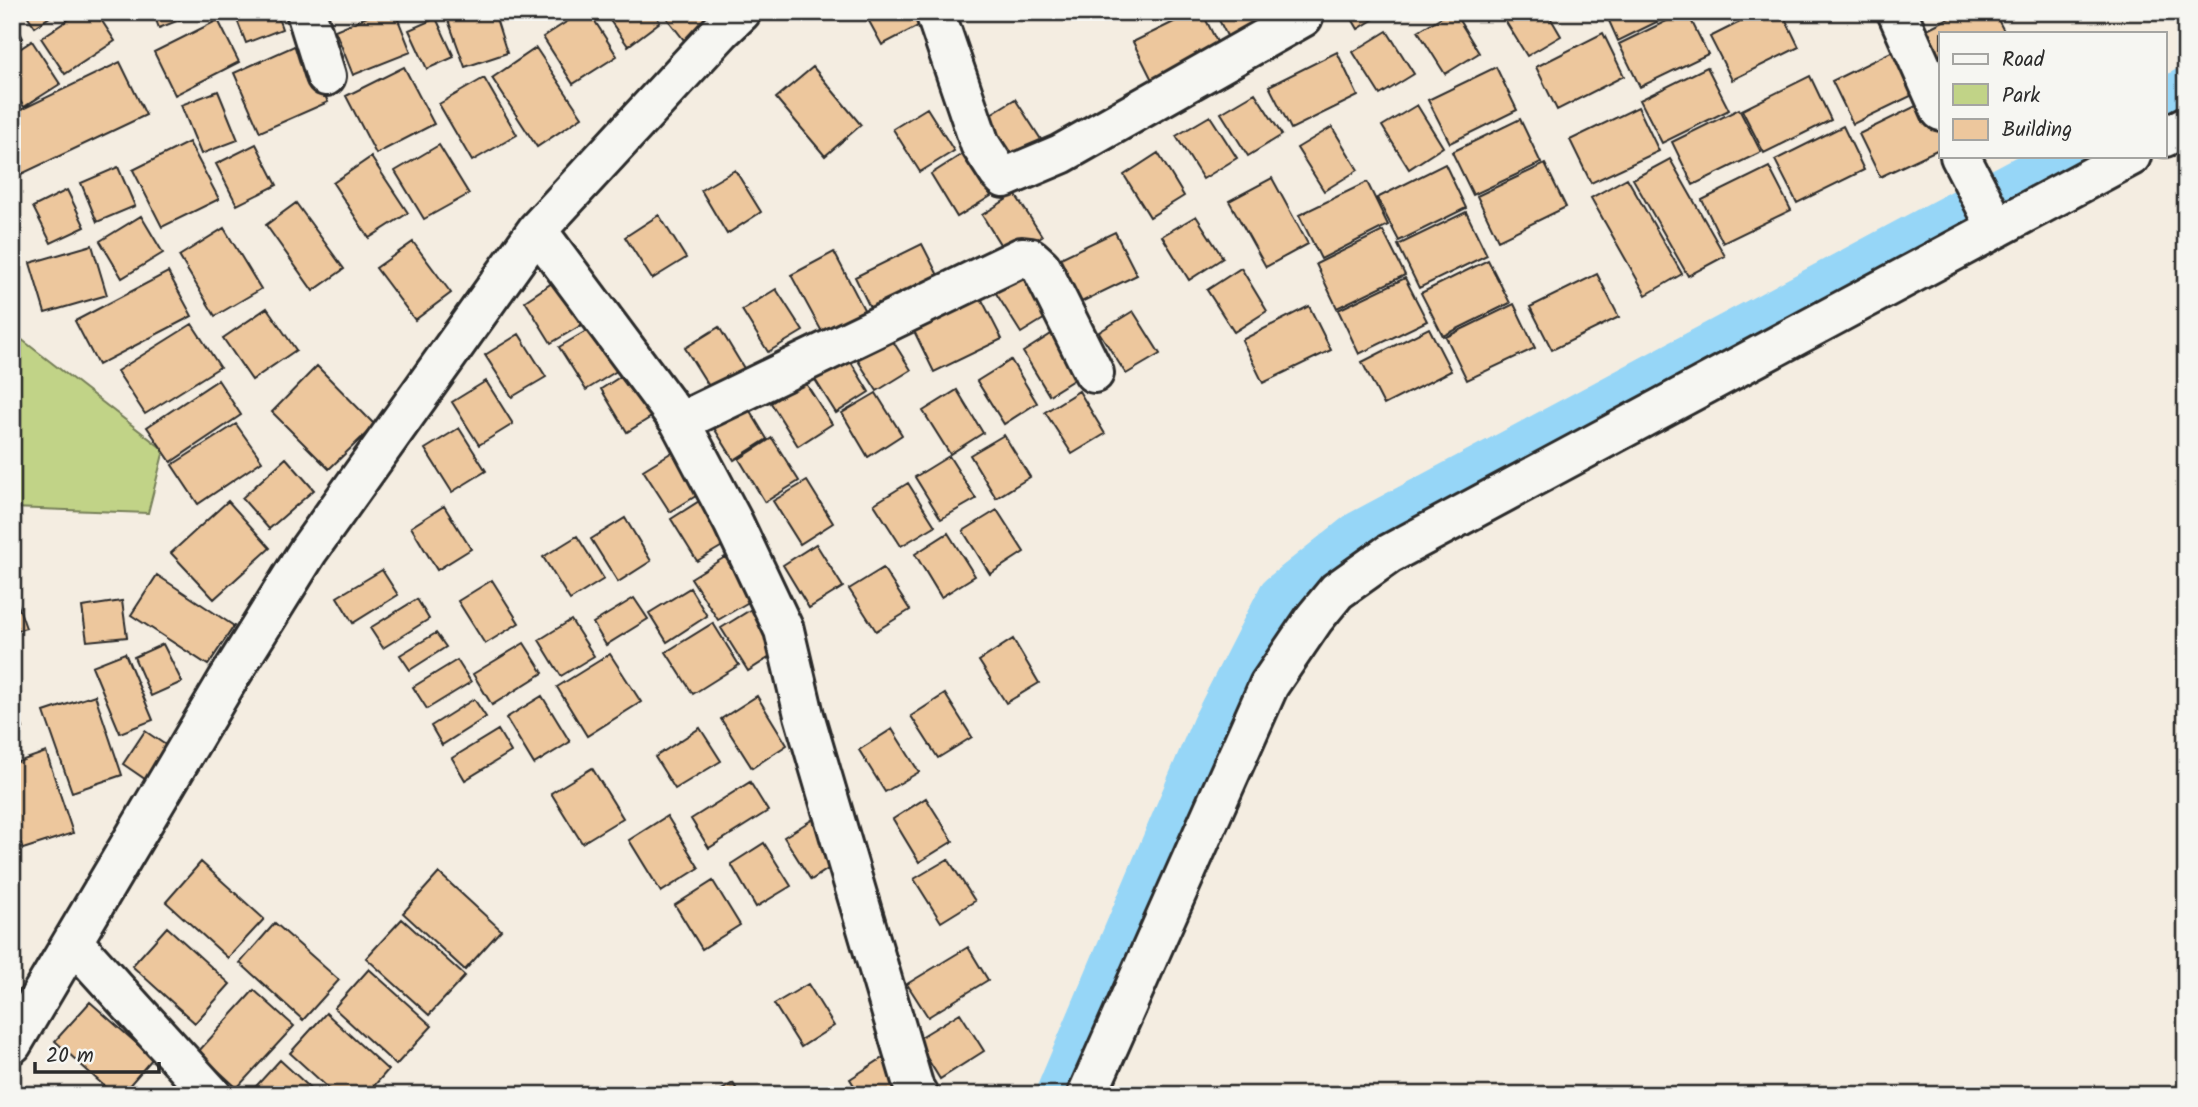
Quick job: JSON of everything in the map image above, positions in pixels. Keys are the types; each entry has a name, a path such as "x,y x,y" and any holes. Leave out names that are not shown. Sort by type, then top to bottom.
{"street":[{"path":"306,12 326,76"},
{"path":"12,1044 227,681 308,551 537,230 741,12"},
{"path":"935,12 980,144 1004,178 1061,154 1303,18"},
{"path":"1897,12 1939,106"},
{"path":"2166,136 2186,126"},
{"path":"1087,1095 1269,685 1337,591 1389,554 1993,221 2127,158"},
{"path":"1966,167 1993,221"},
{"path":"537,230 680,422 733,522 785,630 804,715 918,1095"},
{"path":"680,422 1022,257 1031,258 1041,267 1094,373"},
{"path":"73,942 212,1095"}],"green space":[{"path":"12,332 164,450 148,513 12,508"}],"building":[{"path":"25,12 57,12 35,27"},
{"path":"80,12 96,12 115,41 65,74 41,38"},
{"path":"153,12 200,12 159,28"},
{"path":"234,12 276,12 282,29 246,43"},
{"path":"379,12 395,12 411,52 353,75 335,30"},
{"path":"461,12 494,12 507,53 465,67 447,17"},
{"path":"582,12 589,12 617,56 573,84 543,37"},
{"path":"604,12 653,12 660,22 628,46"},
{"path":"662,12 708,12 712,18 684,40"},
{"path":"864,12 918,12 924,23 882,45"},
{"path":"1194,12 1202,12 1222,52 1155,86 1133,42"},
{"path":"1215,12 1300,13 1232,46"},
{"path":"1348,12 1385,12 1358,29"},
{"path":"1454,12 1479,53 1445,74 1418,31"},
{"path":"1547,12 1561,36 1527,56 1501,14"},
{"path":"1605,12 1677,12 1618,41"},
{"path":"1685,12 1708,54 1640,87 1619,44"},
{"path":"1760,12 1782,12 1799,47 1732,80 1710,37"},
{"path":"1961,12 1994,12 2004,32 1939,32 1939,70 1921,32"},
{"path":"12,18 23,38 12,43"},
{"path":"436,18 454,57 427,69 409,30"},
{"path":"218,20 239,62 175,95 154,52"},
{"path":"1387,31 1414,74 1380,95 1353,52"},
{"path":"1603,33 1624,76 1557,110 1536,67"},
{"path":"32,41 60,84 24,107 12,89 12,54"},
{"path":"301,43 328,102 260,132 234,73"},
{"path":"536,48 582,117 537,147 492,78"},
{"path":"1899,48 1921,91 1853,124 1832,81"},
{"path":"1337,52 1358,96 1291,129 1269,86"},
{"path":"120,62 146,115 13,178 12,114"},
{"path":"404,67 434,124 376,154 346,96"},
{"path":"813,67 861,125 825,156 776,98"},
{"path":"1496,67 1517,110 1450,143 1428,100"},
{"path":"1707,67 1729,110 1662,143 1640,100"},
{"path":"1810,76 1831,120 1764,153 1742,110"},
{"path":"484,78 517,135 472,161 439,104"},
{"path":"218,91 238,140 201,154 181,105"},
{"path":"1255,93 1282,135 1248,156 1221,113"},
{"path":"1015,99 1042,141 1008,162 981,120"},
{"path":"1926,101 1939,126 1939,149 1880,177 1859,134"},
{"path":"1417,105 1443,147 1409,169 1382,126"},
{"path":"1638,107 1659,151 1591,183 1570,140"},
{"path":"927,108 954,151 920,172 893,129"},
{"path":"1739,109 1761,152 1693,185 1672,142"},
{"path":"1210,116 1237,158 1203,179 1176,136"},
{"path":"1520,119 1541,163 1473,195 1452,152"},
{"path":"1843,126 1864,170 1797,203 1775,160"},
{"path":"1332,127 1358,170 1324,191 1297,148"},
{"path":"189,142 219,199 162,227 133,170"},
{"path":"256,144 277,185 237,205 216,164"},
{"path":"439,145 469,194 424,219 395,171"},
{"path":"964,153 991,196 957,217 931,174"},
{"path":"1158,153 1184,196 1150,217 1124,175"},
{"path":"371,157 408,213 369,238 333,183"},
{"path":"1670,159 1725,256 1688,276 1633,179"},
{"path":"1445,164 1466,208 1399,241 1377,198"},
{"path":"1545,164 1566,207 1498,240 1477,196"},
{"path":"118,167 135,206 97,222 81,183"},
{"path":"1769,167 1791,210 1723,243 1702,200"},
{"path":"735,170 761,212 727,234 701,190"},
{"path":"1272,178 1308,244 1266,267 1229,201"},
{"path":"1627,178 1682,274 1646,295 1591,198"},
{"path":"1367,182 1388,225 1321,259 1299,215"},
{"path":"67,190 85,227 51,243 33,207"},
{"path":"1015,194 1042,236 1008,257 982,215"},
{"path":"296,203 344,269 313,291 266,225"},
{"path":"1466,212 1487,255 1419,288 1398,245"},
{"path":"659,215 686,258 652,279 625,237"},
{"path":"141,216 163,253 122,278 100,241"},
{"path":"1196,216 1223,258 1189,280 1162,236"},
{"path":"224,228 261,289 215,316 179,256"},
{"path":"1383,231 1405,275 1337,308 1316,264"},
{"path":"1115,232 1137,275 1069,308 1048,264"},
{"path":"413,242 451,293 415,320 376,268"},
{"path":"922,244 944,287 876,320 855,277"},
{"path":"92,245 107,295 45,313 30,263"},
{"path":"834,252 869,319 827,341 791,275"},
{"path":"1488,260 1510,303 1443,336 1421,293"},
{"path":"1241,268 1267,311 1234,332 1207,290"},
{"path":"1028,269 1055,312 1021,333 994,290"},
{"path":"168,272 192,316 98,365 75,321"},
{"path":"1597,274 1619,317 1552,350 1530,307"},
{"path":"1405,278 1427,321 1359,354 1338,310"},
{"path":"558,279 585,323 551,343 525,301"},
{"path":"776,289 803,331 768,352 742,310"},
{"path":"980,296 1002,339 934,372 913,329"},
{"path":"1514,304 1535,348 1467,380 1446,337"},
{"path":"1309,306 1331,350 1263,383 1242,340"},
{"path":"267,308 296,350 252,380 223,338"},
{"path":"1133,311 1160,354 1126,374 1099,332"},
{"path":"192,324 220,367 145,414 117,371"},
{"path":"593,327 620,369 586,390 559,347"},
{"path":"719,327 745,370 712,391 685,348"},
{"path":"884,327 911,370 877,391 850,348"},
{"path":"1429,328 1451,371 1384,405 1362,362"},
{"path":"1056,331 1083,374 1049,395 1023,352"},
{"path":"519,334 546,377 512,397 485,355"},
{"path":"843,349 869,392 836,413 809,370"},
{"path":"1011,360 1037,403 1004,424 977,381"},
{"path":"317,366 375,425 329,469 272,412"},
{"path":"634,368 661,411 627,432 601,389"},
{"path":"218,380 241,415 171,462 147,427"},
{"path":"486,381 513,424 479,445 452,402"},
{"path":"805,382 832,424 798,446 771,403"},
{"path":"957,390 983,433 950,454 923,411"},
{"path":"1079,391 1105,434 1072,454 1045,412"},
{"path":"876,393 902,435 868,457 842,413"},
{"path":"741,396 767,439 734,460 707,417"},
{"path":"236,424 262,461 198,504 172,465"},
{"path":"459,428 486,471 452,492 425,449"},
{"path":"1004,435 1030,477 996,498 970,455"},
{"path":"772,438 799,481 765,502 739,459"},
{"path":"677,449 704,491 670,512 643,470"},
{"path":"949,456 976,499 941,519 915,477"},
{"path":"286,458 314,490 269,529 242,498"},
{"path":"807,481 833,523 800,544 773,501"},
{"path":"908,483 935,526 901,546 874,504"},
{"path":"704,498 731,541 697,561 671,519"},
{"path":"228,501 270,548 214,599 171,553"},
{"path":"444,506 471,549 437,570 411,527"},
{"path":"997,510 1024,552 990,574 963,531"},
{"path":"625,518 651,561 618,582 591,539"},
{"path":"948,533 975,576 941,597 915,554"},
{"path":"577,536 604,579 570,600 543,557"},
{"path":"816,544 843,587 809,608 783,565"},
{"path":"725,557 752,600 718,620 691,578"},
{"path":"883,568 910,610 876,631 849,589"},
{"path":"382,570 398,595 353,623 337,597"},
{"path":"157,575 234,626 208,665 131,615"},
{"path":"492,580 519,623 485,644 458,601"},
{"path":"12,588 26,628 12,632"},
{"path":"690,588 707,616 667,642 649,613"},
{"path":"634,598 648,619 606,645 593,623"},
{"path":"417,599 429,619 383,648 370,628"},
{"path":"122,601 127,637 87,641 82,607"},
{"path":"755,607 781,650 748,671 721,628"},
{"path":"571,620 594,656 561,676 539,640"},
{"path":"713,623 739,665 693,694 666,652"},
{"path":"436,633 446,647 410,670 400,655"},
{"path":"1013,639 1039,683 1006,703 979,661"},
{"path":"524,643 543,673 492,705 473,674"},
{"path":"163,644 182,682 151,696 134,657"},
{"path":"125,653 153,720 120,733 92,666"},
{"path":"610,654 641,702 587,736 557,687"},
{"path":"457,660 471,682 427,709 413,687"},
{"path":"945,694 972,737 938,758 911,716"},
{"path":"95,695 122,775 72,792 44,712"},
{"path":"12,696 23,728 12,731"},
{"path":"542,696 570,742 534,764 506,718"},
{"path":"757,696 787,745 752,768 721,719"},
{"path":"474,699 486,717 442,745 431,726"},
{"path":"700,728 721,761 675,789 655,757"},
{"path":"892,729 919,772 885,792 859,750"},
{"path":"498,730 511,752 465,780 452,758"},
{"path":"145,731 179,754 158,788 123,764"},
{"path":"46,752 73,833 23,849 12,818 12,764"},
{"path":"592,768 623,818 582,843 551,793"},
{"path":"750,782 768,811 709,848 691,819"},
{"path":"926,798 953,841 919,862 893,819"},
{"path":"667,816 699,868 661,892 629,840"},
{"path":"818,816 845,858 811,880 784,837"},
{"path":"764,843 791,886 756,907 731,864"},
{"path":"948,859 975,901 941,922 914,879"},
{"path":"201,862 264,919 228,958 166,902"},
{"path":"439,873 501,930 465,970 403,913"},
{"path":"713,881 740,925 702,949 675,905"},
{"path":"402,919 465,976 429,1015 366,958"},
{"path":"275,923 339,980 303,1020 240,963"},
{"path":"167,927 230,984 195,1023 132,966"},
{"path":"968,947 988,980 928,1017 907,984"},
{"path":"369,969 432,1026 396,1065 334,1008"},
{"path":"808,984 834,1026 801,1047 774,1004"},
{"path":"254,990 294,1026 237,1088 198,1052"},
{"path":"90,1002 153,1058 121,1095 114,1095 55,1041"},
{"path":"326,1013 388,1070 366,1095 336,1095 290,1053"},
{"path":"960,1013 984,1051 940,1079 916,1040"},
{"path":"884,1057 907,1095 860,1095 850,1079"},
{"path":"280,1060 318,1095 248,1095"},
{"path":"733,1083 740,1095 714,1095"}],"waterway":[{"path":"2166,100 2186,89"},
{"path":"1057,1095 1213,727 1280,596 1359,533 2060,158"}]}
